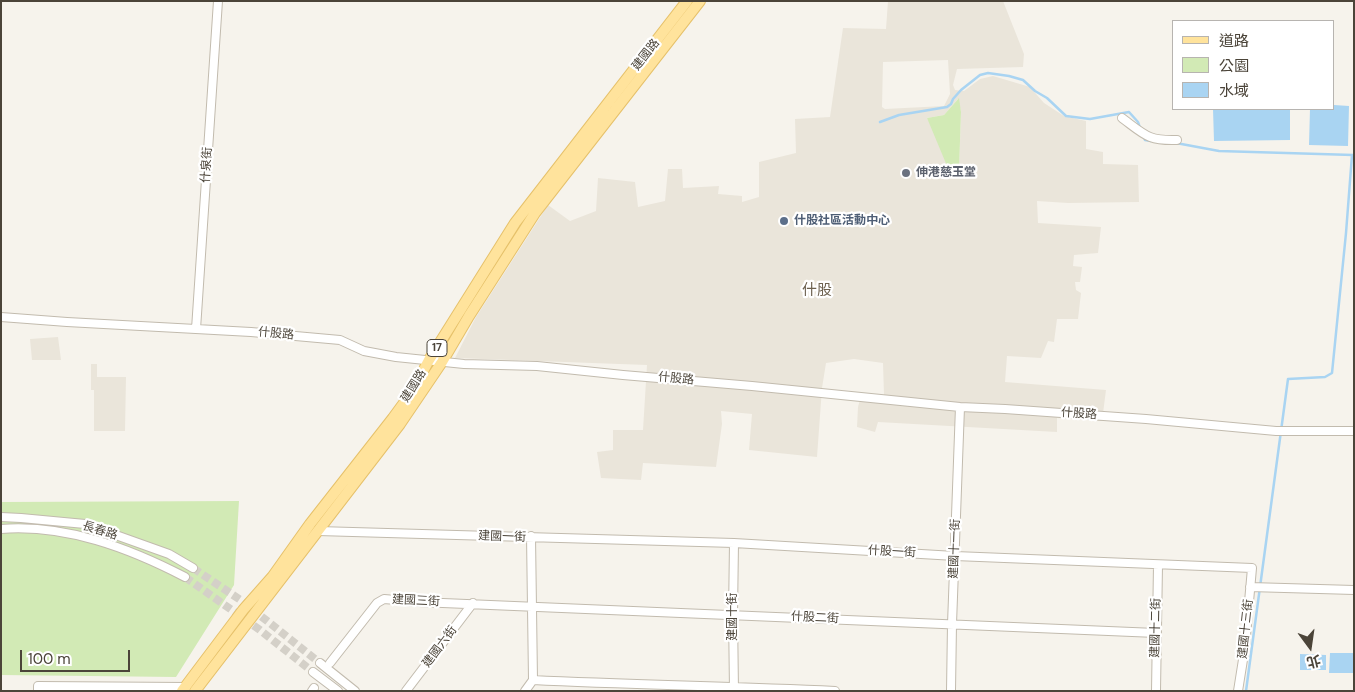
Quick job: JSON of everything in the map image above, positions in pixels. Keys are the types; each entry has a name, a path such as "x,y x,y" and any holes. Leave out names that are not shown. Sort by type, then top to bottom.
{"main road":[{"name":"建國路","path":"188,689 318,531 400,424 442,362 535,213 651,56 688,1"},
{"name":"建國路","path":"188,689 243,610 273,576 310,524 412,392 429,360 515,223 651,56 700,1"}],"street":[{"name":"什泉街","path":"196,329 218,1"},
{"path":"1122,118 1149,138 1177,140"},
{"name":"什股路","path":"1,317 251,332 340,340 364,351 442,362 487,366 537,366 623,376 752,386 985,410 1004,409 1146,419 1276,431 1354,431"},
{"name":"建國十一街","path":"951,691 960,407"},
{"name":"長春路","path":"1,517 85,524 169,554 193,568"},
{"name":"長春路","path":"1,529 68,532 149,558 186,577"},
{"name":"建國一街","path":"318,531 531,536 533,680"},
{"name":"什股一街","path":"531,536 734,543 955,556 1252,568"},
{"name":"建國十街","path":"734,543 732,614 734,689"},
{"name":"建國十二街","path":"1156,691 1158,565"},
{"name":"建國十三街","path":"1238,691 1252,568"},
{"path":"1250,587 1354,590"},
{"name":"建國三街","path":"330,663 376,602 384,599 473,603"},
{"name":"什股二街","path":"473,603 1156,632"},
{"name":"建國六街","path":"406,691 473,603"},
{"path":"320,662 355,691"},
{"path":"313,672 338,691"},
{"path":"526,691 533,680 734,689 835,691"},
{"path":"38,691 38,686 188,689"}],"shaded area":[{"path":"888,1 1003,1 1024,54 1023,67 957,69 953,85 955,90 964,91 980,79 993,76 1030,87 1044,103 1064,116 1086,121 1086,149 1103,152 1103,164 1138,165 1139,202 1068,203 1037,201 1038,223 1101,227 1098,253 1074,255 1073,266 1082,267 1080,282 1075,282 1076,290 1081,293 1078,319 1057,319 1054,342 1048,341 1041,358 1007,356 1005,382 1106,390 1102,421 1057,418 1057,432 878,422 875,432 857,427 858,407 861,396 884,395 883,363 854,359 826,363 822,388 817,457 749,450 752,414 721,411 722,424 716,467 643,463 641,480 601,478 597,452 613,450 613,430 643,430 647,365 455,358 476,317 548,205 570,221 596,211 598,178 635,182 638,207 665,201 668,169 682,169 683,188 719,186 718,194 742,196 742,202 759,197 759,162 796,153 795,119 830,117 843,28 886,29","holes":["948,60 950,94 944,106 885,109 882,107 883,62","958,99 961,112 959,170 927,118 944,115"]},
{"path":"58,337 61,360 32,360 30,339"},
{"path":"91,364 97,364 97,377 126,377 125,431 94,431 94,390 91,390"}],"green space":[{"path":"959,98 961,112 959,170 950,173 927,118 944,115"},
{"path":"239,501 234,585 176,677 1,675 1,502"}],"water":[{"path":"1335,105 1349,106 1348,146 1309,145 1310,110 1335,110"},
{"path":"1213,110 1290,110 1290,140 1214,141"},
{"path":"1330,653 1354,653 1354,673 1329,673"},
{"path":"1300,654 1326,655 1326,670 1300,670"}],"waterway":[{"path":"880,122 899,115 947,107 961,90 980,75 988,73 1023,80 1035,91 1047,98 1066,116 1090,119 1129,112 1138,122 1140,128"},
{"path":"1143,135 1145,140 1151,141"},
{"path":"1176,143 1219,151 1353,155"},
{"path":"1246,691 1288,379 1325,377 1332,373 1352,155"}],"tunnel":[{"path":"193,568 242,601 320,663"},
{"path":"185,577 260,630 313,672"}],"place":[{"name":"伸港慈玉堂","path":"906,173"},
{"name":"什股社區活動中心","path":"784,221"}],"district":[{"name":"什股","path":"817,291"}]}
